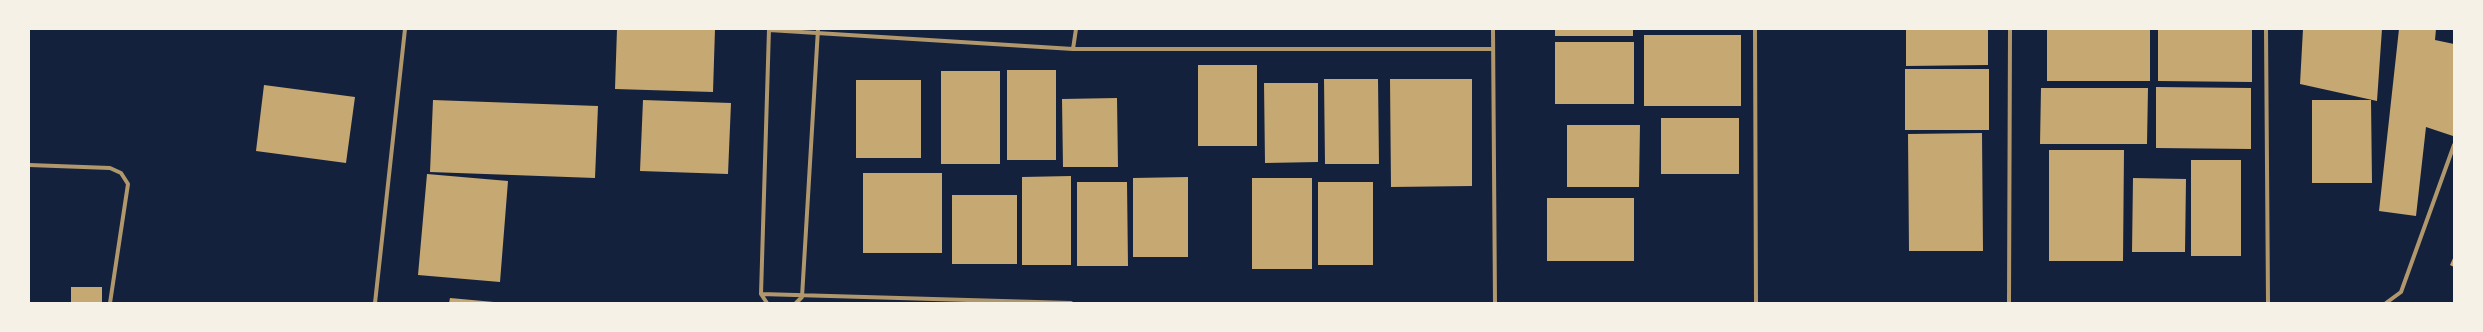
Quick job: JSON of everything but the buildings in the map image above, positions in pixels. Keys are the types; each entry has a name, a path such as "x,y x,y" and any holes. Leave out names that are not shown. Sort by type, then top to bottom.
{"street":[{"path":"375,303 405,29"},
{"path":"767,303 761,294 769,29 818,31 1074,49 1493,49"},
{"path":"1074,49 1076,29"},
{"path":"1493,29 1495,303"},
{"path":"1755,29 1756,303"},
{"path":"2009,303 2010,29"},
{"path":"2266,29 2268,303"},
{"path":"796,303 802,297 818,31"},
{"path":"2386,303 2401,292 2454,145"},
{"path":"29,165 110,168 121,173 128,184 110,303"},
{"path":"761,294 802,297 1071,303"}]}
